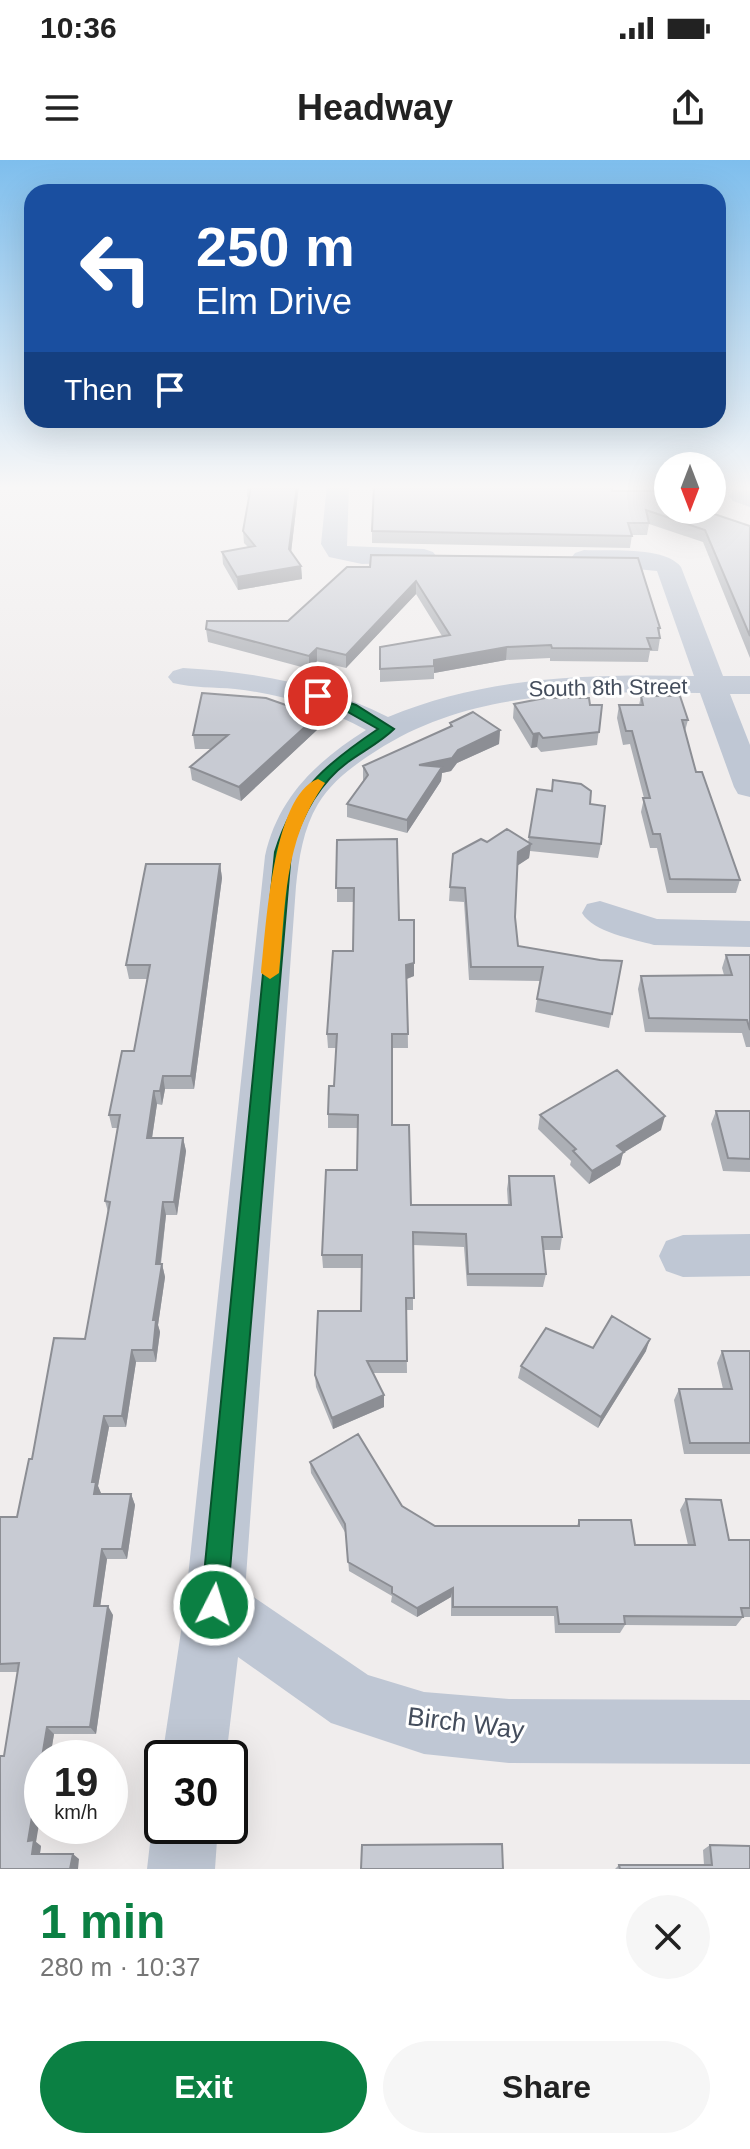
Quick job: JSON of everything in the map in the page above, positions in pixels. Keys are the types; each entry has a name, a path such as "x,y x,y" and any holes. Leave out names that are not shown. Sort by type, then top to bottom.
{"street":[{"path":"664,565 668,567 729,681 750,787"},
{"path":"183,677 251,681 288,688 351,708 387,729"},
{"name":"South 8th Street","path":"196,1740 214,1605 283,852 291,825 312,788 348,755 387,729 440,706 531,687 729,681"},
{"path":"600,913 654,932 750,934"},
{"path":"683,1256 750,1255"},
{"name":"Birch Way","path":"214,1605 353,1701 424,1723 509,1731 750,1732"},
{"path":"181,1869 183,1844"}],"building":[{"path":"230,565 301,566 237,577"},
{"path":"640,565 660,628 660,638 647,638 651,649 552,648 551,645 507,647 434,660 434,666 380,669 380,647 450,635 416,581 346,655 317,648 309,656 206,629 207,621 288,621 347,567"},
{"path":"720,565 750,565 750,636"},
{"path":"202,693 266,698 317,716 239,787 190,767 228,735 193,735"},
{"path":"641,696 680,696 688,720 682,720 696,772 702,772 740,880 670,879 660,834 653,834 643,798 650,798 632,731 626,731 619,705 643,705"},
{"path":"545,698 589,698 590,705 602,705 599,732 543,738 539,733 533,734 514,704"},
{"path":"473,712 500,730 458,750 452,758 419,765 442,767 407,820 347,804 368,775 363,766 452,726 450,723"},
{"path":"553,780 581,784 591,791 590,804 605,806 601,844 529,837 537,789 552,791"},
{"path":"507,829 531,844 518,852 515,917 518,946 622,961 612,1014 537,999 543,967 471,967 465,888 450,887 453,854 481,839 487,842"},
{"path":"397,839 399,920 414,920 414,963 406,965 408,1034 392,1034 392,1125 409,1125 411,1205 511,1205 509,1176 554,1176 562,1237 542,1237 546,1274 468,1274 466,1234 413,1232 414,1298 406,1298 407,1361 367,1361 384,1395 332,1418 315,1375 318,1311 361,1311 362,1255 322,1255 326,1170 357,1170 358,1115 328,1114 329,1086 334,1086 337,1034 327,1034 333,951 353,951 354,888 336,888 337,840"},
{"path":"146,864 220,864 191,1076 163,1076 160,1091 154,1091 147,1138 183,1138 174,1202 163,1202 156,1264 162,1264 153,1320 156,1320 153,1350 132,1350 122,1416 104,1416 92,1482 96,1482 94,1494 131,1494 122,1549 102,1549 94,1606 108,1606 90,1727 47,1727 45,1740 24,1740 24,1844 33,1844 32,1854 73,1854 70,1869 0,1869 0,1756 4,1756 19,1663 0,1664 0,1517 17,1517 29,1459 32,1459 54,1338 85,1339 110,1202 105,1201 120,1115 109,1115 122,1051 134,1051 150,965 126,965"},
{"path":"726,955 750,955 750,1030 747,1020 649,1018 641,976 732,975"},
{"path":"617,1070 665,1116 617,1146 624,1152 592,1171 573,1151 576,1149 540,1115"},
{"path":"716,1111 750,1111 750,1159 728,1158"},
{"path":"612,1316 650,1339 601,1417 521,1366 546,1328 593,1348"},
{"path":"722,1351 750,1351 750,1443 690,1443 679,1389 732,1389"},
{"path":"358,1434 402,1506 435,1526 579,1526 579,1520 631,1520 635,1545 695,1545 686,1499 721,1500 729,1540 750,1540 750,1608 741,1608 743,1617 624,1616 625,1624 559,1624 557,1607 453,1607 453,1588 417,1608 392,1593 392,1587 348,1562 345,1524 310,1462"},
{"path":"502,1844 503,1869 361,1869 362,1845"},
{"path":"710,1845 750,1846 750,1869 620,1869 619,1865 712,1865"}],"slow traffic":[{"path":"270,973 283,852 301,805 318,783"}],"route":[{"path":"214,1605 283,852 291,825 312,788 365,741 387,729 351,708 318,696"}]}
